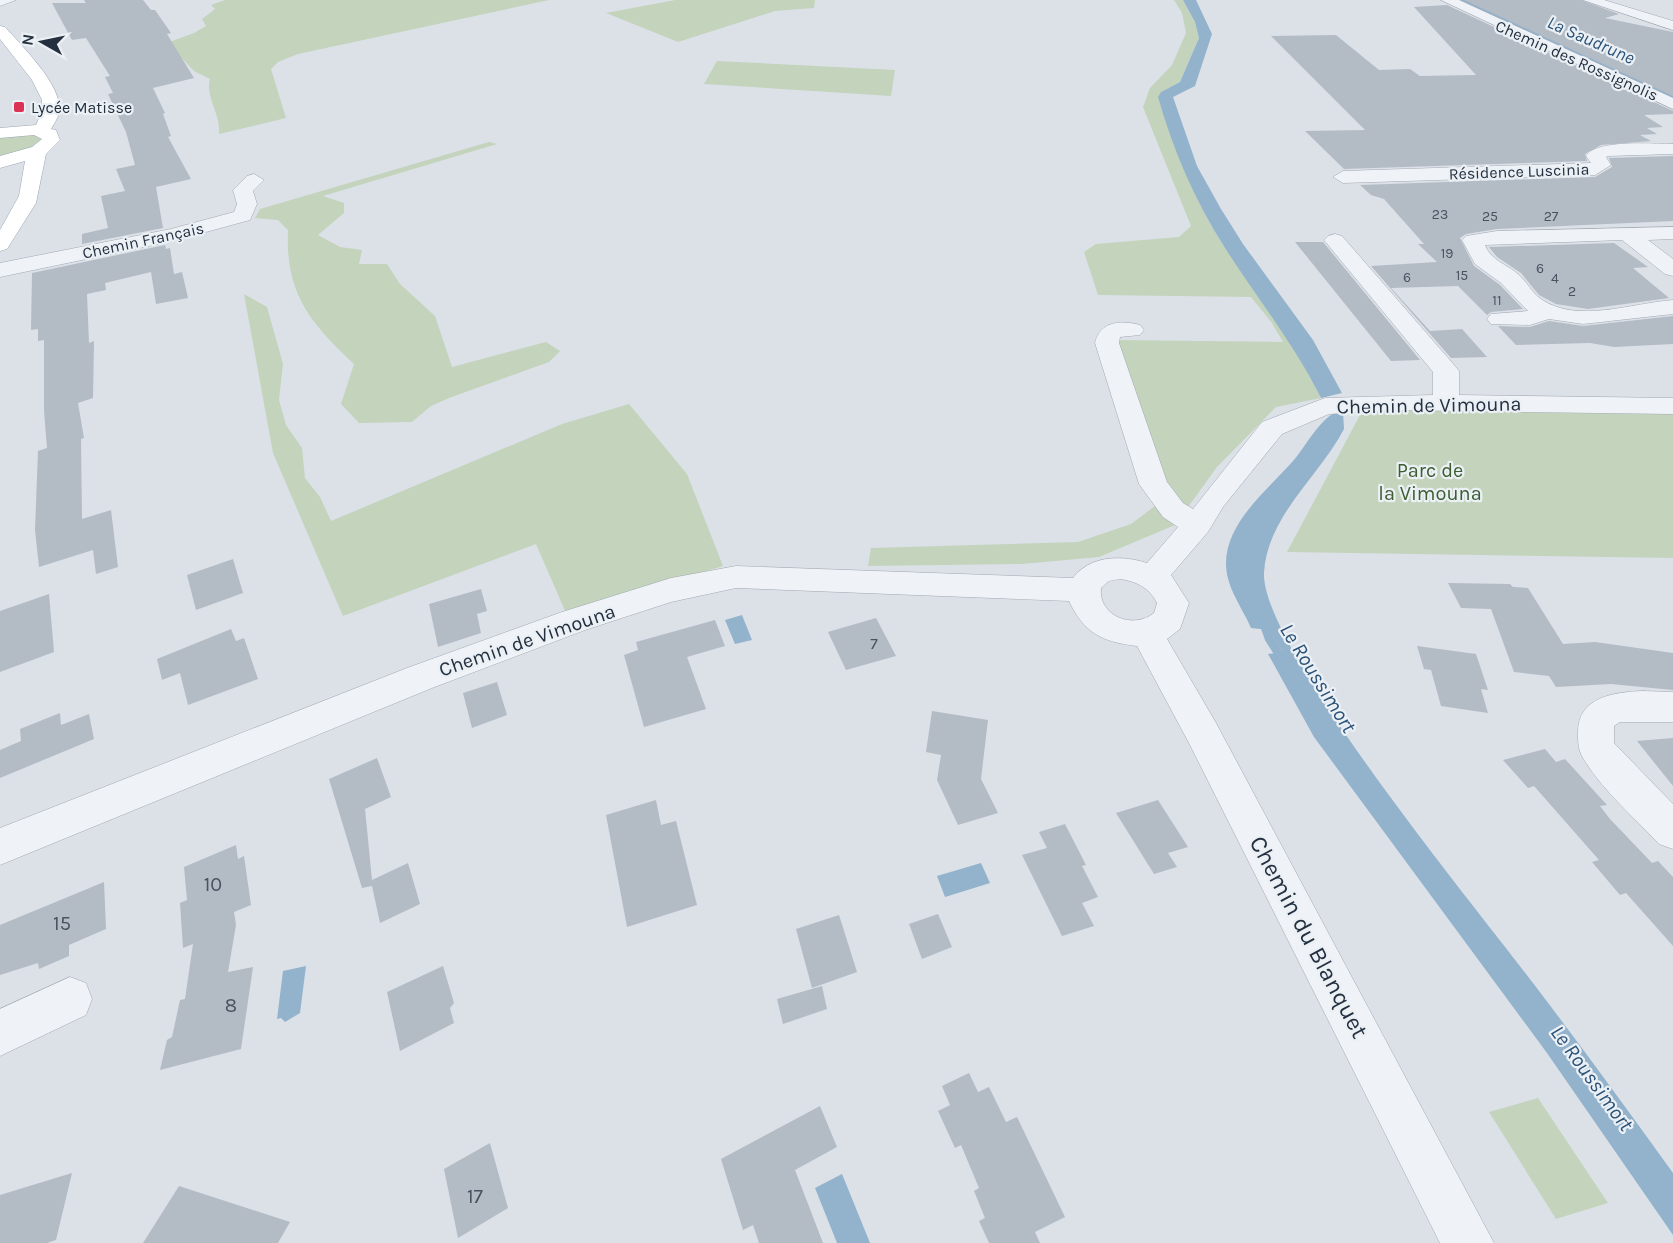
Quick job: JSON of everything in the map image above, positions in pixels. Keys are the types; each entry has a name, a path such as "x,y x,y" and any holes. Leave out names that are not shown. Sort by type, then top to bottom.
{"main road":[{"path":"0,30 29,65 51,98 52,111 41,131"},
{"path":"4,132 21,122 30,106 29,65"},
{"path":"0,164 38,151 51,140 50,134 41,131 4,132"},
{"path":"0,245 14,225 29,195 30,166 38,151"},
{"path":"0,164 11,173 11,188 0,220"}],"street":[{"path":"0,2 9,0"},
{"name":"Chemin des Rossignolis","path":"1448,0 1673,104"},
{"path":"1590,0 1673,26"},
{"name":"Résidence Luscinia","path":"1343,177 1595,169 1602,165 1595,156 1604,151 1673,149"},
{"name":"Chemin Français","path":"0,270 173,235 243,216 247,204 243,190 254,180"},
{"path":"1673,233 1497,237 1473,240 1481,260 1510,279 1535,306 1549,312 1586,318 1628,310 1673,307"},
{"path":"1628,235 1673,269"},
{"path":"1335,240 1446,371 1446,403"},
{"path":"1499,319 1530,318 1549,312"},
{"path":"1132,330 1115,330 1109,334 1107,343 1141,454 1154,484 1173,510 1197,525"},
{"name":"Chemin de Vimouna","path":"1152,577 1197,525 1213,500 1272,428 1337,405 1446,403 1673,406"},
{"path":"1109,569 1131,569 1152,577 1170,594 1173,613 1168,622 1148,632 1125,632 1101,623 1086,607 1083,590 1092,576 1109,569"},
{"name":"Chemin de Vimouna","path":"0,847 360,700 517,642 701,582 736,577 1083,590"},
{"name":"Chemin du Blanquet","path":"1148,632 1158,657 1203,734 1468,1243"},
{"path":"1673,707 1621,707 1602,712 1596,720 1596,747 1609,765 1673,831"},
{"path":"0,1034 70,999"}],"green space":[{"path":"225,0 549,0 298,54 278,62 271,69 286,118 219,134 218,120 210,93 210,79 194,71 176,52 153,48 194,33 206,26 202,19 215,9 211,5"},
{"path":"675,0 815,0 814,8 775,11 678,42 606,13"},
{"path":"1174,0 1183,0 1195,22 1199,38 1180,82 1161,92 1159,99 1172,138 1195,194 1214,231 1288,340 1321,398 1276,407 1217,467 1175,525 1099,557 1022,564 868,566 871,548 1078,542 1131,524 1159,503 1113,340 1283,342 1272,323 1251,297 1098,295 1084,252 1096,244 1179,237 1191,226 1143,107 1150,88 1172,65 1186,33 1182,13"},
{"path":"717,61 895,70 891,96 704,84"},
{"path":"28,133 42,138 40,145 0,159 0,136"},
{"path":"489,142 497,144 323,196 344,203 344,213 318,235 340,247 362,250 359,264 387,264 400,284 435,316 452,367 546,342 560,351 549,362 431,406 412,422 359,423 341,404 354,364 325,335 303,305 291,272 288,230 278,220 255,218 260,209"},
{"path":"244,294 267,307 283,364 279,400 286,425 302,448 305,478 320,497 331,521 562,424 629,404 687,474 723,566 566,613 536,544 343,616 273,453"},
{"name":"Parc de la Vimouna","path":"1396,408 1673,414 1673,558 1287,552 1360,415"},
{"path":"1538,1098 1608,1203 1556,1219 1489,1112"}],"water":[{"path":"1183,0 1196,0 1212,34 1195,86 1173,97 1197,166 1243,244 1313,340 1342,393 1321,398 1287,340 1214,230 1178,156 1158,97 1161,92 1180,82 1199,38 1195,22"},
{"path":"1336,412 1343,412 1344,429 1334,447 1284,515 1267,552 1264,573 1273,609 1297,659 1378,780 1551,1007 1673,1173 1673,1235 1547,1053 1314,737 1268,654 1283,652 1269,630 1251,628 1231,588 1226,564 1228,546 1235,530 1256,500 1293,461 1318,427"},
{"path":"742,615 752,640 735,644 725,620"},
{"path":"981,863 990,883 945,897 937,876"},
{"path":"306,966 300,1013 285,1022 281,1018 277,1019 283,971"},
{"path":"842,1174 870,1243 837,1243 815,1188"}],"building":[{"path":"84,0 143,0 151,10 155,10 171,33 167,34 194,78 153,88 165,113 163,114 171,136 168,137 191,179 156,187 163,228 82,244 82,234 108,228 101,196 125,191 116,169 135,165 126,132 108,94 113,93 105,77 110,76 86,38 72,40 52,3 86,3"},
{"path":"1464,0 1581,0 1619,14 1605,18 1673,32 1673,96"},
{"path":"1447,5 1673,111 1673,114 1644,115 1663,127 1647,128 1657,134 1640,135 1651,141 1601,145 1585,154 1587,161 1344,169 1305,131 1365,130 1271,36 1336,35 1379,70 1410,69 1420,76 1476,75 1414,7"},
{"path":"1673,156 1673,221 1497,229 1466,234 1460,238 1474,266 1500,285 1523,309 1491,312 1487,315 1458,286 1391,288 1430,331 1462,329 1487,357 1451,358 1371,266 1437,262 1418,244 1424,244 1384,199 1371,195 1360,185 1595,177 1612,167 1609,158"},
{"path":"1295,242 1323,242 1420,360 1391,361"},
{"path":"1614,243 1648,267 1633,268 1669,298 1588,309 1556,304 1539,295 1521,273 1497,257 1489,247"},
{"path":"165,245 166,249 170,248 174,274 182,272 188,298 156,304 151,272 105,283 106,290 87,294 89,343 94,341 93,398 78,403 84,438 81,439 82,519 111,510 118,567 96,574 93,550 39,567 35,530 38,451 47,448 44,411 44,340 38,341 38,329 31,330 32,273"},
{"path":"1673,316 1673,344 1614,347 1590,343 1516,345 1498,326 1530,327 1549,321 1583,326"},
{"path":"233,559 243,593 196,610 187,575"},
{"path":"1448,583 1510,584 1513,587 1528,588 1563,644 1595,642 1673,653 1673,690 1611,684 1556,687 1549,676 1514,672 1491,609 1461,608"},
{"path":"481,589 487,611 477,614 481,633 438,647 429,604"},
{"path":"49,594 54,652 0,672 0,611"},
{"path":"876,618 896,656 846,670 828,632"},
{"path":"715,620 725,646 687,657 706,709 644,727 624,655 638,650 636,642"},
{"path":"231,629 236,641 244,638 258,679 188,705 180,673 162,680 157,659"},
{"path":"1417,646 1476,654 1488,690 1481,689 1488,713 1441,706 1431,670 1424,669"},
{"path":"497,682 507,715 472,728 463,693"},
{"path":"932,711 988,720 981,779 998,813 958,825 937,780 941,755 926,752"},
{"path":"60,713 61,725 89,714 94,739 0,778 0,750 21,741 20,729"},
{"path":"1673,738 1673,786 1637,741"},
{"path":"1545,749 1556,762 1565,759 1607,805 1600,806 1610,819 1652,863 1658,861 1673,877 1673,946 1626,893 1620,895 1592,862 1599,860 1534,786 1528,788 1503,760"},
{"path":"377,758 391,797 365,809 372,880 408,863 420,904 380,923 372,886 362,888 329,779"},
{"path":"656,800 661,825 676,821 697,905 627,927 606,815"},
{"path":"1158,800 1188,847 1168,853 1177,867 1154,874 1116,813"},
{"path":"1065,824 1086,865 1082,866 1098,897 1082,903 1094,926 1062,936 1022,855 1047,848 1039,832"},
{"path":"236,845 238,859 244,856 251,905 234,912 236,925 228,972 253,967 241,1049 160,1070 167,1040 172,1037 180,1000 185,999 193,944 183,948 180,903 187,900 184,867"},
{"path":"104,882 106,929 69,945 69,956 39,969 38,963 0,975 0,925"},
{"path":"938,914 952,947 922,959 909,924"},
{"path":"839,915 857,972 812,988 796,929"},
{"path":"443,966 454,1003 450,1008 454,1023 400,1051 387,992"},
{"path":"822,986 827,1009 783,1024 777,999"},
{"path":"969,1073 978,1092 989,1087 1006,1122 1017,1117 1065,1217 1035,1232 1040,1243 989,1243 979,1221 985,1218 974,1191 979,1188 961,1145 955,1148 938,1111 950,1105 942,1086"},
{"path":"820,1106 837,1147 795,1170 823,1243 759,1243 753,1225 743,1230 721,1159"},
{"path":"490,1143 508,1208 458,1238 444,1169"},
{"path":"72,1173 56,1240 47,1243 0,1243 0,1195"},
{"path":"179,1186 290,1222 278,1243 143,1243"}],"waterway":[{"name":"La Saudrune","path":"1462,0 1673,96"},
{"name":"Le Roussimort","path":"1263,621 1269,638 1284,662"}],"place":[{"name":"Lycée Matisse","path":"19,107"}]}
